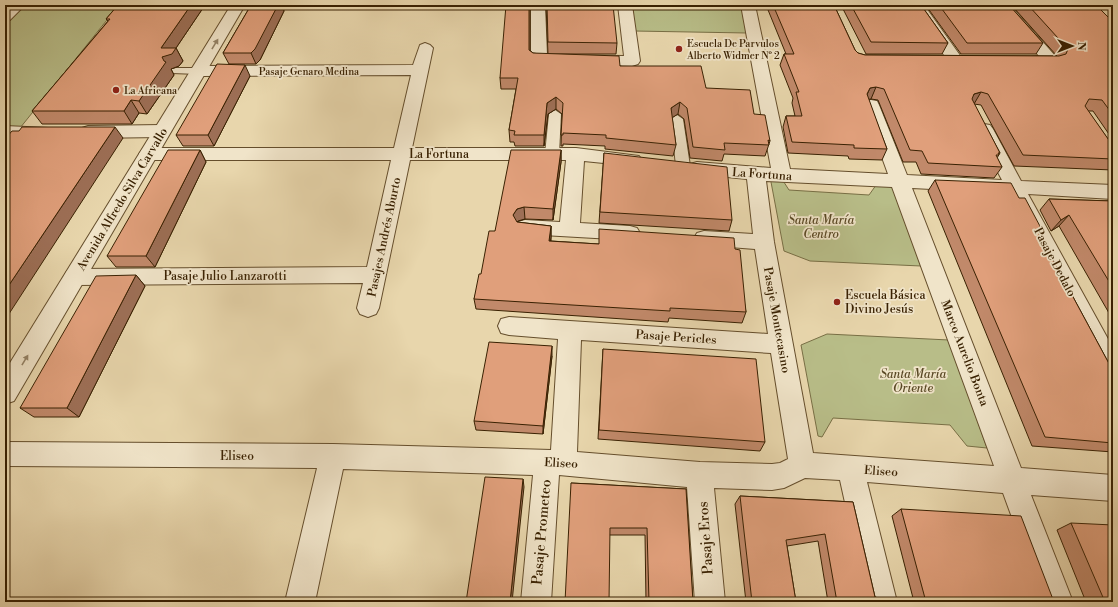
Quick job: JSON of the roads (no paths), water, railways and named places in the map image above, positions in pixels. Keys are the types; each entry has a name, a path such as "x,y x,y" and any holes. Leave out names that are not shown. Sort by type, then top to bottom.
{"street":[{"path":"5,17 18,5"},
{"name":"Avenida Alfredo Silva Carvallo","path":"5,393 238,5"},
{"path":"538,5 539,60 632,61 625,5"},
{"path":"748,5 782,176"},
{"path":"917,5 956,61"},
{"path":"1002,5 1051,61 1012,61"},
{"name":"Pasajes Andrés Aburto","path":"368,308 425,48"},
{"path":"940,61 972,61"},
{"name":"Pasaje Genaro Medina","path":"198,71 421,70"},
{"name":"Marco Aurelio Bonta","path":"871,105 1014,480 1058,602"},
{"name":"Pasaje Dedalo","path":"974,110 1113,371"},
{"path":"5,149 12,132 162,131"},
{"name":"La Fortuna","path":"148,154 576,154 782,176 1113,192"},
{"path":"569,229 576,154"},
{"name":"Pasaje Montecasino","path":"756,174 764,242 802,465"},
{"path":"525,227 647,234"},
{"path":"686,237 764,242"},
{"name":"Pasaje Julio Lanzarotti","path":"75,277 376,275"},
{"name":"Pasaje Pericles","path":"509,326 781,344"},
{"path":"555,462 570,330"},
{"name":"Eliseo","path":"5,454 333,456 555,462 700,475 772,477 784,475 802,465 1113,488"},
{"path":"300,602 333,456"},
{"name":"Pasaje Prometeo","path":"536,602 555,462"},
{"path":"850,468 882,602"},
{"name":"Pasaje Eros","path":"700,475 710,602"}],"lane":[{"path":"176,71 198,71"},
{"path":"552,154 555,114"},
{"path":"668,164 677,118"}],"place":[{"name":"Escuela De Parvulos Alberto Widmer Nº 2","path":"679,49"},
{"name":"La Africana","path":"116,90"},
{"name":"Escuela Básica Divino Jesús","path":"837,302"}],"park label":[{"name":"Santa María Centro","path":"821,227"},
{"name":"Santa María Oriente","path":"913,381"}]}
